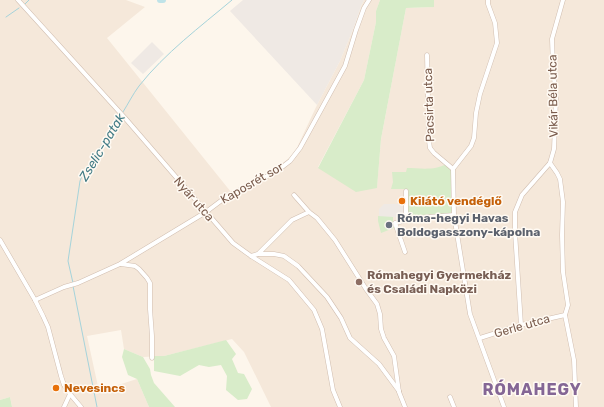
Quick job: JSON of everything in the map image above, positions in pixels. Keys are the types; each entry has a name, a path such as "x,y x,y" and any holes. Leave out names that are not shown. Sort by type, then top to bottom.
{"street":[{"name":"Nyár utca","path":"18,0 125,118 234,243 251,256 289,280 314,310 322,329 333,390 340,407"},
{"name":"Kaposrét sor","path":"35,300 76,284 120,264 206,212 226,197 277,171 290,161 300,148 345,66 364,8 369,0"},
{"path":"488,0 495,23 497,43 480,94 476,113 474,138 471,146 453,170 454,215 470,314 504,406 498,407"},
{"name":"Vikár Béla utca","path":"522,325 515,232 515,212 522,195 550,163 554,150 556,99 552,39 563,0"},
{"name":"Pacsirta utca","path":"427,56 428,141 430,148 434,153 453,170"},
{"path":"550,163 560,179 563,202 563,272 568,305 565,314 574,360 576,407"},
{"path":"406,191 406,220"},
{"path":"294,195 309,212 317,218 335,240 377,304 383,333 394,356 399,392"},
{"path":"258,254 292,220 309,212"},
{"path":"405,252 395,224 406,220 425,217 454,215"},
{"path":"0,240 35,300 48,326 60,376 64,385 81,407"},
{"path":"251,256 258,254 274,254 284,256 298,266 327,297 341,318 350,338 379,364 399,392 405,407"},
{"path":"120,264 135,266 150,283 152,358"},
{"name":"Gerle utca","path":"480,338 565,314"},
{"path":"64,407 70,394"},
{"path":"450,397 454,407"}],"shaded area":[{"path":"0,0 126,0 145,7 107,38 231,192 273,171 294,154 340,61 364,0 380,0 376,11 376,22 364,80 318,167 377,187 381,139 406,8 433,7 434,0 604,0 604,407 271,407 244,352 232,339 164,356 143,357 124,349 121,330 87,336 99,391 137,379 149,407 12,407 10,397 0,400"},
{"path":"243,0 364,0 340,61 317,105 230,11"},
{"path":"152,42 164,54 143,74 131,63"},
{"path":"384,204 404,204 404,217 379,217 379,209"}],"green space":[{"path":"380,0 434,0 434,7 406,8 381,139 377,188 356,192 318,168 364,80 376,22 376,11"},
{"path":"446,164 451,170 452,211 449,214 423,215 408,218 408,189 391,189 393,182 392,172 406,172 407,168 437,168"},
{"path":"378,216 393,217 394,228 381,233"},
{"path":"226,340 236,354 232,359 238,373 244,374 252,389 247,399 238,400 226,390 227,376 221,365 209,367 199,365 180,376 154,371 154,356 164,356"},
{"path":"124,349 143,357 150,369 154,383 175,407 149,407 137,379 128,375 122,357"},
{"path":"10,397 12,407 0,407 0,400"}],"waterway":[{"path":"25,4 29,0"},
{"name":"Zselic-patak","path":"123,112 139,86 160,62 232,0"},
{"path":"6,17 19,8"},
{"name":"Zselic-patak","path":"73,283 68,261 80,181 121,115"},
{"name":"Zselic-patak","path":"73,286 97,407"}],"place":[{"name":"Kilátó vendéglő","path":"402,201"},
{"name":"Róma-hegyi Havas Boldogasszony-kápolna","path":"389,225"},
{"name":"Rómahegyi Gyermekház és Családi Napközi","path":"359,282"},
{"name":"Nevesincs","path":"56,388"}],"district":[{"name":"RÓMAHEGY","path":"532,389"}]}
